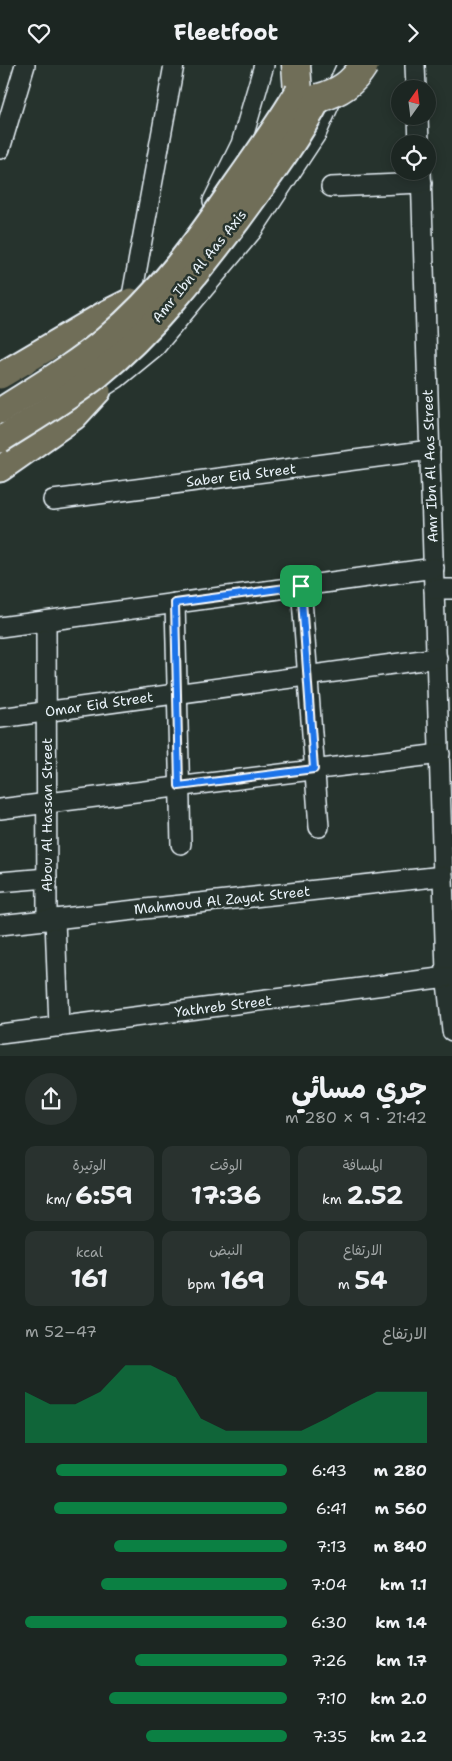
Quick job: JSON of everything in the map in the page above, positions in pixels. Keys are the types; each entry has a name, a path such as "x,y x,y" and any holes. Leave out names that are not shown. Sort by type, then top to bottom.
{"highway":[{"path":"304,85 348,85 356,79 364,65"}],"main road":[{"name":"Amr Ibn Al Aas Axis","path":"0,411 74,363 106,339 164,283 189,253 304,85"},
{"name":"Amr Ibn Al Aas Axis","path":"0,439 71,395 99,373 152,325 176,299 250,203 302,129 304,85"},
{"path":"10,370 105,313 131,301"},
{"path":"0,469 47,438 74,417 98,391"}],"street":[{"path":"0,149 5,116 25,65"},
{"path":"131,301 174,65"},
{"path":"0,395 50,365 102,327 131,301 182,248 196,230 219,190 240,147 264,65"},
{"path":"0,454 117,378 156,346 252,231 316,133 346,65"},
{"path":"415,65 416,80"},
{"path":"240,147 265,120 280,111 296,115 303,121 306,139 302,155"},
{"path":"331,187 394,180"},
{"name":"Amr Ibn Al Aas Street","path":"421,180 434,568 443,589 436,658 445,730 440,754 446,781 443,876 452,1031"},
{"name":"Saber Eid Street","path":"53,500 430,450"},
{"path":"0,627 434,568"},
{"path":"301,586 318,827"},
{"path":"175,603 181,844"},
{"name":"Abou Al Hassan Street","path":"46,621 47,878 59,1027"},
{"name":"Omar Eid Street","path":"0,718 436,658"},
{"path":"0,809 440,754"},
{"name":"Mahmoud Al Zayat Street","path":"0,925 443,876"},
{"path":"0,882 47,878"},
{"name":"Yathreb Street","path":"0,1034 448,974"}],"route":[{"path":"301,586 314,769 179,786 175,603 301,586"}]}
